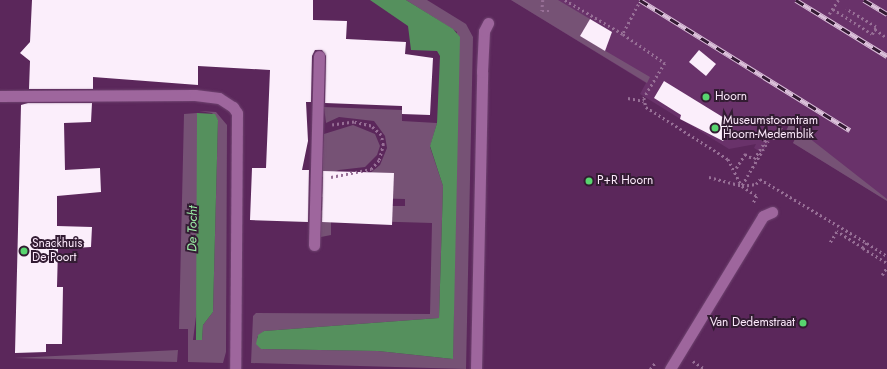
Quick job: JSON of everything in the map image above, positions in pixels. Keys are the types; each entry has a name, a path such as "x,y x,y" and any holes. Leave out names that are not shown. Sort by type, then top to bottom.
{"lane":[{"path":"476,369 482,72 484,31 488,23"},
{"path":"314,245 319,56"},
{"path":"0,96 195,95 219,98 233,107 237,113 235,369"},
{"path":"670,369 763,216 772,212"}],"path":[{"path":"543,0 542,11 551,11"},
{"path":"565,0 623,34 665,63 644,101"},
{"path":"623,34 642,0"},
{"path":"829,14 838,0"},
{"path":"833,9 872,34 875,29"},
{"path":"846,9 886,37"},
{"path":"628,98 644,101"},
{"path":"644,101 646,106 728,159 736,168 742,186"},
{"path":"316,192 336,174 371,169 379,160 384,145 377,129 354,122 337,124 317,133"},
{"path":"736,168 745,154 754,160 769,135 776,139 782,130 777,127"},
{"path":"742,186 768,141"},
{"path":"709,177 742,186 756,184 760,179 887,256"},
{"path":"830,243 837,232 887,263"},
{"path":"863,248 867,243"},
{"path":"882,275 887,267"}],"shaded area":[{"path":"370,0 406,0 453,29 460,37 453,359 378,351 261,349 256,344 258,335 264,331 439,318 443,186 430,146 437,123 440,56 437,51 411,50 408,26"},
{"path":"406,0 427,0 466,24 473,37 466,369 251,363 253,316 256,313 430,314 432,223 331,220 331,235 321,237 321,211 326,206 405,206 405,199 321,197 327,182 369,174 380,165 387,148 385,136 374,121 339,117 326,123 324,107 402,110 402,121 437,123 430,147 443,186 439,318 264,331 257,337 261,349 378,351 453,359 457,32"},
{"path":"511,0 887,0 887,201 793,143 795,139 785,133 790,123 784,118 762,153 754,148 756,144 729,149 640,94 646,83"},
{"path":"511,0 558,0 590,19 580,36 650,77 647,83"},
{"path":"199,111 216,112 227,125 226,352 223,363 188,362 188,329 179,329 184,114 197,113 198,301 193,340 202,340 203,325 213,312 218,120 212,113"},
{"path":"197,113 215,114 218,120 213,312 203,325 202,340 196,340"},
{"path":"790,123 887,199 887,201 793,143 795,139 785,133"},
{"path":"353,125 375,134 380,146 377,155 365,167 339,170 322,177 324,134"},
{"path":"178,350 177,362 14,358"}],"building":[{"path":"32,0 313,0 313,20 347,21 346,39 406,42 405,54 433,58 430,115 402,114 402,106 325,103 326,56 322,50 315,50 312,56 311,102 306,102 308,141 302,170 309,170 308,222 250,220 252,168 266,168 270,70 198,66 198,85 93,77 93,89 29,89 30,61 20,53 30,42"},
{"path":"590,19 612,32 605,51 580,36"},
{"name":"Hoorn","path":"699,50 716,64 706,76 689,62"},
{"path":"664,81 734,124 723,141 680,119 681,115 654,98"},
{"path":"28,103 92,103 91,122 64,123 65,170 100,168 101,192 57,196 57,226 92,227 91,247 58,249 57,287 63,287 62,344 46,344 46,352 15,353 21,105"},
{"path":"323,171 394,173 392,225 322,222"}],"railway":[{"path":"640,0 850,130"},
{"path":"796,0 887,56"},
{"path":"864,0 887,14"}],"place":[{"name":"Hoorn","path":"706,97"},
{"name":"Museumstoomtram Hoorn-Medemblik","path":"715,128"},
{"name":"P+R Hoorn","path":"589,181"},
{"name":"Snackhuis De Poort","path":"24,251"},
{"name":"Van Dedemstraat","path":"803,323"}],"water label":[{"name":"De Tocht","path":"193,229"}]}
